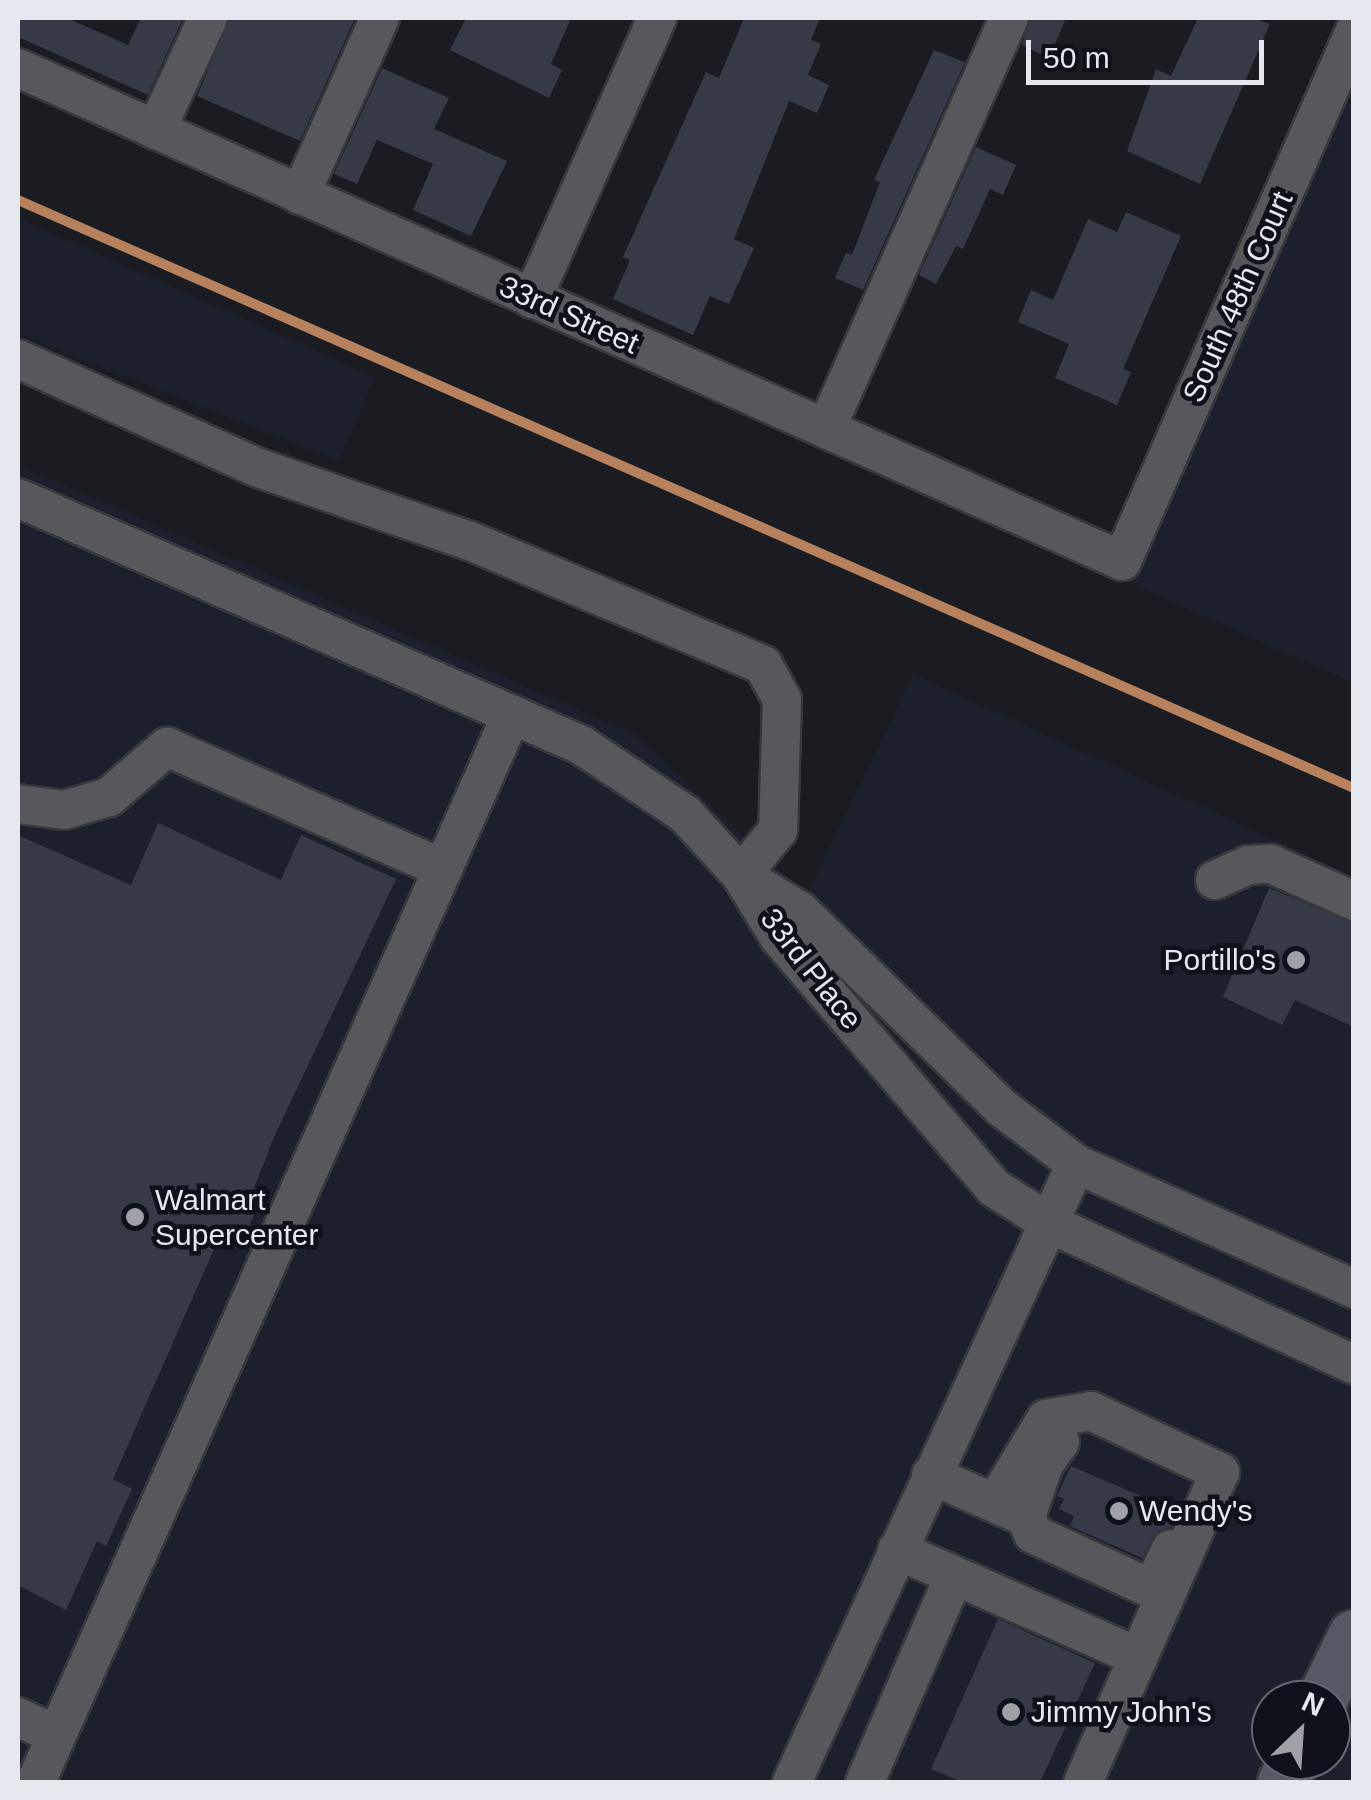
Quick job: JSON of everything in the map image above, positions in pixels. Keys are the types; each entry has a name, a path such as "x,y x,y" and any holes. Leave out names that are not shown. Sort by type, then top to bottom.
{"main road":[{"path":"1332,1680 1354,1634"}],"street":[{"path":"156,130 208,18"},
{"path":"300,195 380,18"},
{"path":"532,299 656,18"},
{"path":"826,429 1009,18"},
{"name":"South 48th Court","path":"1122,560 1354,33"},
{"name":"33rd Street","path":"18,68 1122,560"},
{"path":"18,358 256,467 470,541 763,665 782,699 784,814 772,842 742,875 685,814 581,745 18,498"},
{"path":"36,1782 512,714"},
{"path":"18,804 64,810 109,798 167,747 442,869"},
{"path":"1215,880 1249,865 1271,864 1354,901"},
{"name":"33rd Place","path":"742,875 800,911 1002,1108 1076,1164 1354,1289"},
{"name":"33rd Place","path":"742,875 778,937 994,1188 1045,1220 1354,1365"},
{"path":"792,1782 1045,1220 1076,1164"},
{"path":"1011,1510 1046,1419 1091,1411 1220,1472 1169,1595 1083,1782"},
{"path":"931,1475 1011,1510 1032,1534 1152,1588 1196,1491 1188,1476 1094,1433 1061,1441 1011,1510"},
{"path":"896,1550 1138,1657"},
{"path":"876,1779 954,1576"},
{"path":"18,1717 56,1735"}],"shaded area":[{"path":"1353,81 1353,683 1129,583"},
{"path":"18,218 375,377 339,461 18,334"},
{"path":"18,465 634,734 807,895 913,674 1353,876 1353,1782 18,1782"}],"building":[{"path":"18,18 67,18 128,45 141,18 183,18 148,95 18,37"},
{"path":"230,18 355,18 300,141 197,96"},
{"path":"466,18 571,18 551,64 562,70 549,98 450,50"},
{"path":"744,18 820,18 811,40 821,44 808,75 829,85 817,113 789,101 734,239 754,248 729,304 710,296 693,335 613,299 630,260 623,257 706,72 719,78"},
{"path":"1031,18 1066,18 1049,58 1022,45"},
{"path":"1198,18 1254,18 1270,24 1200,184 1127,151 1156,69 1171,76"},
{"path":"934,50 965,62 863,290 835,278 846,253 852,255 880,182 874,180"},
{"path":"382,68 449,98 434,129 507,161 471,236 413,210 433,164 377,140 357,184 334,174"},
{"path":"976,147 1016,165 1003,195 990,189 963,249 956,246 936,284 919,275"},
{"path":"1126,212 1181,236 1123,369 1131,372 1117,405 1055,378 1069,344 1018,322 1031,290 1053,300 1088,219 1117,232"},
{"name":"Walmart Supercenter","path":"158,823 281,880 301,835 396,879 274,1137 254,1188 264,1194 238,1249 218,1240 113,1479 132,1489 106,1546 97,1541 66,1610 18,1585 18,835 131,885"},
{"name":"Portillo's","path":"1269,888 1354,923 1354,1027 1295,1000 1282,1025 1223,997"},
{"name":"Wendy's","path":"1071,1466 1178,1512 1171,1527 1158,1531 1142,1558 1070,1526 1074,1516 1059,1509 1064,1499 1057,1496"},
{"path":"998,1619 1095,1663 1040,1782 962,1782 931,1769"}],"transit line":[{"path":"18,200 1354,788"}],"place":[{"name":"Portillo's","path":"1296,960"},
{"name":"Walmart Supercenter","path":"135,1217"},
{"name":"Wendy's","path":"1119,1511"},
{"name":"Jimmy John's","path":"1011,1712"}]}
